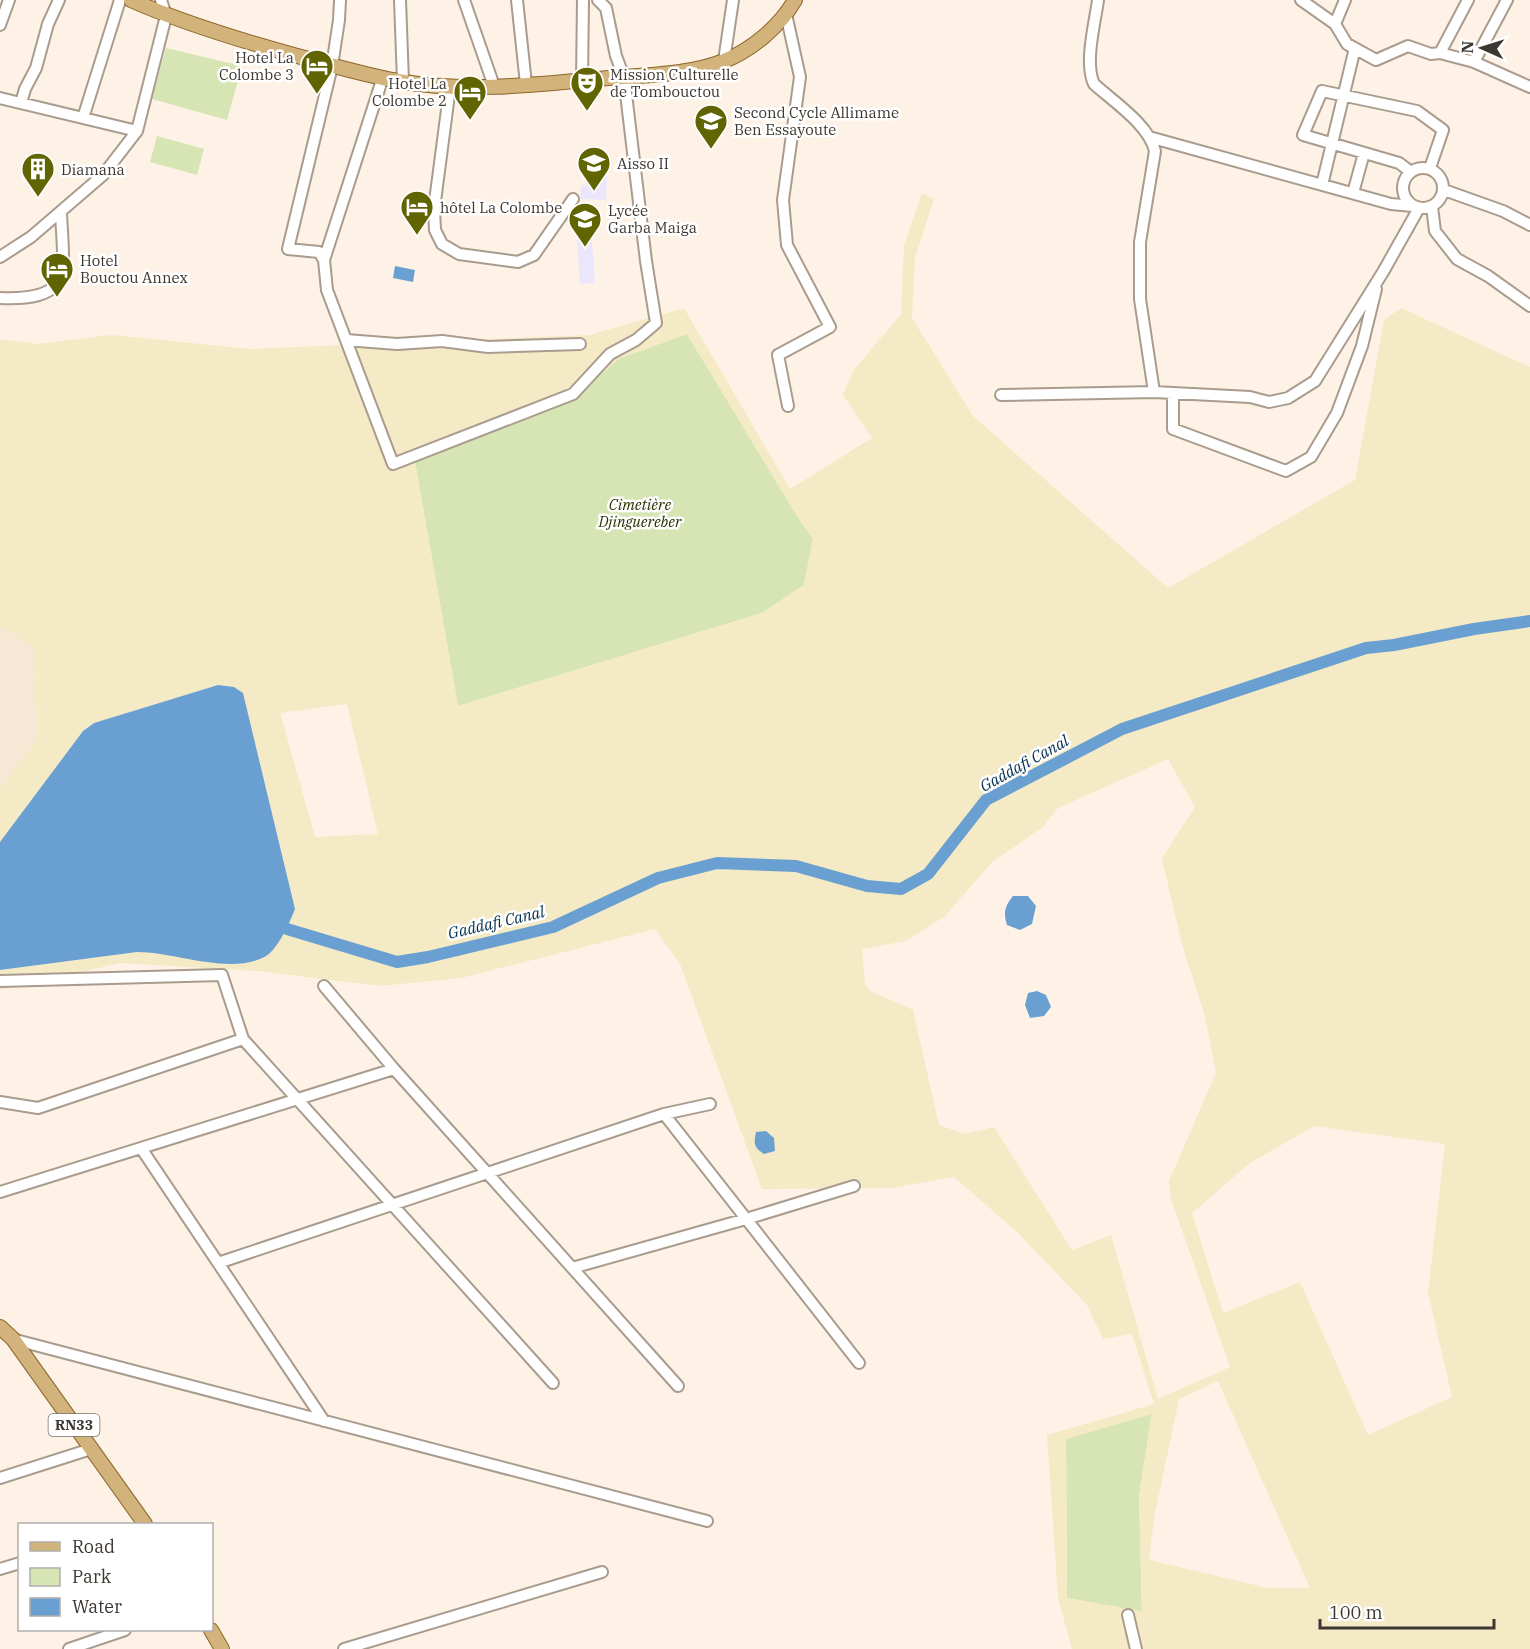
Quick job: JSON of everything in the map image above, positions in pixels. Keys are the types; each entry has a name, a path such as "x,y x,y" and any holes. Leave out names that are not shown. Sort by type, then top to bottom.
{"main road":[{"path":"131,0 166,16 232,38 332,66 403,82 450,87 526,84 679,72 724,61 754,45 786,14 795,0"},
{"name":"RN33","path":"0,1327 92,1449 141,1523"},
{"path":"212,1631 222,1649"}],"street":[{"path":"0,25 9,0"},
{"path":"21,103 25,89 33,79 48,24 59,0"},
{"path":"83,118 120,0"},
{"path":"0,257 31,237 104,175 137,131 166,16 161,0"},
{"path":"324,260 319,252 288,249 332,66 340,0"},
{"path":"400,0 403,82"},
{"path":"464,0 494,86"},
{"path":"517,0 526,84"},
{"path":"582,80 583,0"},
{"path":"383,77 324,260 327,290 393,464 573,394 610,354 636,340 656,323 646,261 624,77 616,56 606,8 597,0"},
{"path":"724,61 733,0"},
{"path":"1098,0 1090,63 1091,77 1094,84 1142,127 1153,142 1155,151 1140,242 1140,299 1154,392"},
{"path":"1301,0 1335,24 1347,44 1376,60 1408,46 1431,54 1440,53 1474,62 1530,87"},
{"path":"1335,24 1346,0"},
{"path":"1440,53 1468,0"},
{"path":"1474,62 1507,0"},
{"path":"786,14 800,77 783,200 787,244 830,327 778,355 788,406"},
{"path":"1322,185 1355,48"},
{"path":"450,87 434,208 435,230 442,243 459,254 518,262 534,255 573,200"},
{"path":"1411,172 1399,163 1303,135 1322,91 1417,111 1436,123 1443,130 1430,168"},
{"path":"0,98 137,131"},
{"path":"1149,137 1391,204 1416,207 1432,207 1438,203 1444,190 1440,177 1430,168 1423,167 1406,177 1404,196 1416,207"},
{"path":"1353,193 1364,153"},
{"path":"1444,190 1503,211 1530,225"},
{"path":"1000,395 1154,392 1250,397 1269,402 1288,398 1316,381 1378,280 1416,207"},
{"path":"1432,207 1435,231 1457,259 1488,276 1530,306"},
{"path":"0,298 19,299 51,291 58,285 63,272 61,212"},
{"path":"1173,394 1173,429 1286,471 1311,457 1337,413 1362,346 1378,280"},
{"path":"346,340 397,344 442,341 488,347 580,344"},
{"path":"0,981 222,975 243,1039 553,1383"},
{"path":"324,986 394,1069 678,1386"},
{"path":"0,1102 38,1108 243,1039"},
{"path":"0,1192 394,1069"},
{"path":"218,1263 664,1114 710,1104"},
{"path":"664,1114 859,1364"},
{"path":"141,1148 324,1421"},
{"path":"573,1268 855,1186"},
{"path":"7,1338 707,1521"},
{"path":"0,1478 92,1449"},
{"path":"0,1569 18,1564"},
{"path":"344,1649 602,1572"},
{"path":"1128,1615 1136,1649"},
{"path":"69,1649 118,1631"}],"shaded area":[{"name":"Aisso II","path":"595,176 607,177 606,200 580,199 581,185 595,186"},
{"name":"Lycée Garba Maiga","path":"590,213 595,283 580,284 575,214"},
{"path":"0,626 35,647 37,740 0,787"}],"green space":[{"path":"166,48 242,66 227,120 152,99"},
{"path":"157,136 204,149 197,175 150,162"},
{"name":"Cimetière Djinguereber","path":"687,334 813,539 804,585 762,613 458,706 415,462 570,400 620,358"},
{"path":"1152,1413 1139,1496 1142,1612 1067,1598 1066,1439"}],"sand":[{"path":"922,193 934,199 915,258 912,318 973,416 1168,588 1355,480 1384,320 1401,308 1530,367 1530,1649 1072,1649 1058,1598 1047,1435 1154,1404 1132,1334 1103,1339 1087,1305 1017,1232 954,1177 891,1188 762,1189 680,964 655,929 461,978 380,986 258,971 121,963 0,990 0,970 137,952 156,952 220,963 241,964 295,909 243,693 234,687 218,685 94,723 83,731 0,842 0,787 37,740 35,648 0,626 0,339 36,344 111,335 250,349 589,335 684,308 790,489 872,438 843,395 853,371 901,314 904,245","holes":["687,334 813,539 804,585 762,613 458,706 415,462 570,400 620,358","347,704 378,834 315,837 280,713","1168,759 1195,807 1162,858 1181,941 1204,1013 1216,1073 1169,1181 1171,1199 1230,1367 1158,1399 1111,1235 1072,1250 994,1127 965,1134 939,1125 913,1010 870,991 865,984 862,949 906,941 945,916 992,862 1043,827 1058,808","1314,1126 1445,1144 1428,1293 1452,1397 1368,1435 1300,1282 1223,1313 1192,1213 1250,1163","1218,1381 1310,1588 1268,1588 1149,1560 1154,1518 1179,1399","1152,1414 1139,1496 1142,1611 1067,1598 1066,1439"]}],"water":[{"path":"395,266 415,270 413,282 393,278"},
{"path":"218,685 234,687 243,693 295,909 275,948 266,956 252,962 237,964 203,962 137,952 0,970 0,842 83,731 94,723"},
{"path":"1013,896 1028,896 1036,906 1032,924 1020,930 1007,925 1005,913"},
{"path":"1037,991 1046,995 1051,1007 1044,1016 1030,1018 1025,1005 1028,993"},
{"path":"766,1131 774,1138 775,1151 764,1154 756,1147 755,1139 756,1132"}],"waterway":[{"name":"Gaddafi Canal","path":"287,929 397,962 428,957 553,927 658,878 717,863 796,866 867,886 901,889 928,874 986,800 1122,729 1366,648 1530,621"}],"place":[{"name":"Hotel La Colombe 3","path":"317,95"},
{"name":"Mission Culturelle de Tombouctou","path":"587,112"},
{"name":"Hotel La Colombe 2","path":"470,121"},
{"name":"Second Cycle Allimame Ben Essayoute","path":"711,150"},
{"name":"Aisso II","path":"594,192"},
{"name":"Diamana","path":"38,198"},
{"name":"hôtel La Colombe","path":"417,236"},
{"name":"Lycée Garba Maiga","path":"585,248"},
{"name":"Hotel Bouctou Annex","path":"57,298"}]}
